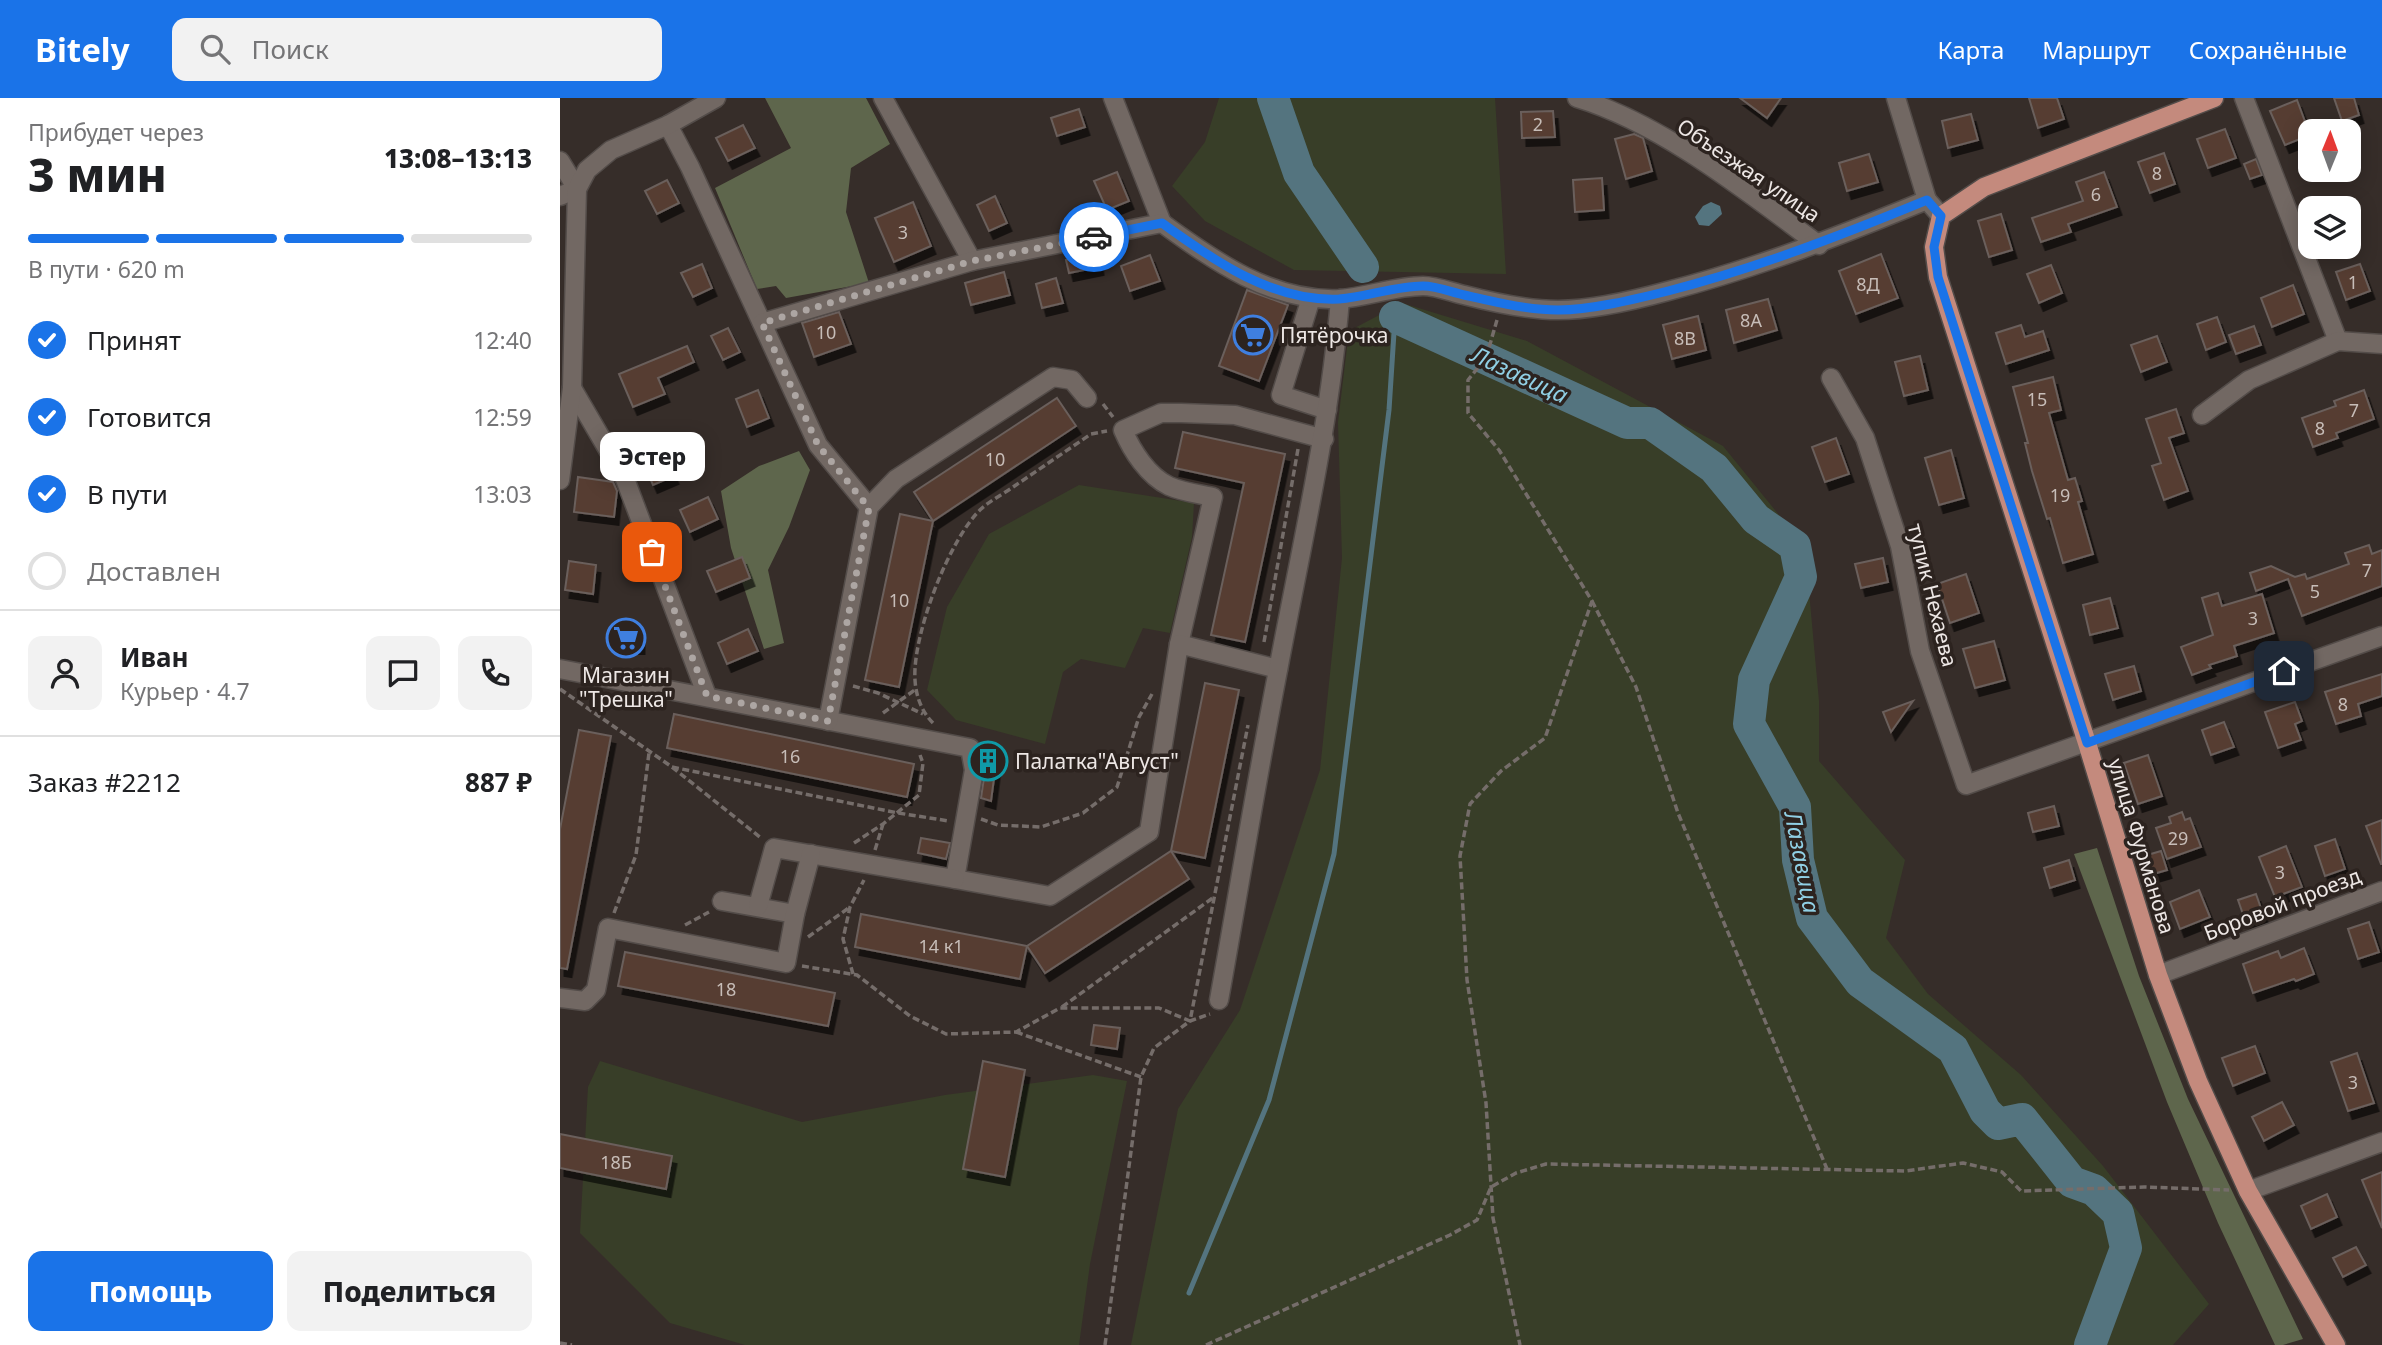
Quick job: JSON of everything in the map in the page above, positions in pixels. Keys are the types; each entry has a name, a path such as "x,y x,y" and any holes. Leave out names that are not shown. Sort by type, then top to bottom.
{"main road":[{"path":"1941,216 1984,187 2178,104 2214,98"},
{"name":"улица Фурманова","path":"1941,216 1934,247 1938,277 2158,975 2198,1081 2248,1192 2336,1345"}],"street":[{"path":"568,192 587,170 611,150 668,125 716,98"},
{"path":"883,98 972,261"},
{"path":"1114,98 1162,223 1240,274 1285,293 1311,298 1340,299 1424,286 1502,304 1559,310 1629,301 1716,279 1819,245 1927,200"},
{"name":"Объезжая улица","path":"1577,98 1600,105 1640,125 1717,170 1819,245"},
{"path":"1896,98 1927,200 1941,216"},
{"path":"2244,98 2338,341"},
{"path":"668,125 690,166 818,445 869,508"},
{"path":"560,161 568,192 572,388 560,480"},
{"path":"762,323 972,261 1162,223"},
{"path":"1311,298 1281,395 1327,410"},
{"path":"1219,1000 1278,669 1324,439 1340,299"},
{"path":"2202,415 2249,380 2338,341 2382,344"},
{"path":"828,721 869,508 896,479 1053,377 1072,380 1087,398"},
{"name":"тупик Нехаева","path":"1831,378 1865,439 1893,522 1920,651 1966,785 2087,743"},
{"path":"572,388 625,480 707,696"},
{"path":"758,906 774,848 1050,896 1149,832 1179,644 1213,498 1169,486 1152,474 1130,448 1123,430 1161,413 1235,415 1324,439"},
{"path":"2087,743 2382,636"},
{"path":"1179,644 1278,669"},
{"path":"560,669 970,748 974,770 955,879"},
{"path":"560,998 585,1001 596,990 608,928 658,938 787,956 811,854"},
{"name":"Боровой проезд","path":"2158,975 2382,891"},
{"path":"722,901 795,914"},
{"path":"2248,1192 2382,1142"}],"path":[{"path":"1502,304 1486,358 1468,380 1468,413 1499,450 1592,601 1636,687 1678,813 1827,1169"},
{"path":"1087,398 1103,404 1123,430"},
{"path":"952,745 925,715 916,689 916,655 925,622 950,555 964,528 982,508 1091,435 1123,430"},
{"path":"1520,1345 1493,1218 1486,1103 1467,980 1460,856 1470,804 1501,771 1545,738 1592,601"},
{"path":"837,676 846,684 878,693 925,715"},
{"path":"560,689 671,767 774,848"},
{"path":"873,730 880,715 916,689"},
{"path":"671,767 898,813 998,825 1041,827 1083,813 1117,787 1139,717 1153,693"},
{"path":"831,857 883,824 919,795 923,762 913,737"},
{"path":"608,928 636,855 649,753"},
{"path":"853,974 843,939 850,907 870,864 883,824"},
{"path":"1016,1032 1060,1008 1214,897"},
{"path":"658,938 708,914 722,901"},
{"path":"787,956 850,907"},
{"path":"787,956 853,974 910,1016 946,1034 1016,1032 1141,1077"},
{"path":"1105,1345 1141,1077 1154,1048 1190,1021 1210,1015 1219,1000"},
{"path":"1060,1008 1159,1008 1190,1021"},
{"path":"1206,1345 1459,1230 1477,1220 1491,1188 1516,1173 1546,1164 1905,1171 1963,1163 2002,1172 2021,1191 2144,1187 2248,1192"},
{"path":"560,1343 572,1345"}],"green space":[{"path":"765,98 866,98 890,144 851,168 846,212 869,283 786,298 776,286 757,289 715,188 791,148"},
{"path":"1219,98 1495,98 1506,274 1294,270 1205,221 1172,186 1205,142"},
{"path":"1402,303 1527,341 1723,446 1805,547 1819,701 1819,761 1905,860 1886,938 1928,994 2021,1075 2103,1166 2209,1304 2173,1345 1131,1345 1178,1109 1240,1010 1320,770 1342,558 1338,422 1349,331"},
{"path":"799,451 810,470 789,527 768,570 784,643 764,649 731,548 721,491 759,466"},
{"path":"1079,485 1194,503 1192,537 1170,633 1143,628 1125,668 1081,659 1063,672 1045,744 956,720 927,690 947,607 989,534"},
{"path":"2097,848 2139,976 2188,1099 2303,1339 2275,1345 2218,1223 2167,1102 2074,854"},
{"path":"600,1061 802,1122 945,1095 1093,1075 1127,1081 1090,1264 1079,1345 745,1345 670,1323 580,1233 588,1087"}],"water":[{"path":"1711,202 1720,206 1722,214 1709,226 1699,225 1695,217 1703,206"}],"building":[{"path":"1740,98 1781,98 1767,118"},
{"path":"2029,98 2057,98 2064,119 2038,128"},
{"path":"2334,98 2354,98 2359,115 2341,119"},
{"path":"2297,100 2304,119 2298,119 2298,140 2285,145 2270,111"},
{"path":"1079,109 1085,127 1057,136 1051,118"},
{"path":"1553,111 1555,137 1522,138 1521,112"},
{"path":"1971,114 1978,140 1948,148 1942,121"},
{"path":"743,125 755,148 728,161 716,138"},
{"path":"2225,129 2236,158 2208,168 2197,139"},
{"path":"1634,134 1643,138 1652,171 1626,179 1615,139"},
{"path":"2164,153 2175,184 2150,193 2138,162"},
{"path":"1869,154 1878,182 1847,191 1839,163"},
{"path":"2256,159 2262,175 2250,179 2244,164"},
{"path":"1117,172 1129,201 1107,210 1094,181"},
{"path":"2104,172 2117,207 2068,224 2071,232 2041,242 2032,218 2083,201 2076,182"},
{"path":"1602,178 1604,210 1575,212 1573,180"},
{"path":"667,180 679,203 657,214 645,191"},
{"path":"995,196 1007,223 989,231 977,205"},
{"path":"913,202 931,246 894,262 875,218"},
{"path":"2001,214 2012,250 1989,257 1978,221"},
{"path":"1097,254 1099,267 1069,273 1066,260"},
{"path":"1881,254 1898,298 1856,314 1839,271"},
{"path":"1150,255 1160,281 1130,291 1121,266"},
{"path":"702,264 712,288 693,297 681,273"},
{"path":"2360,264 2370,291 2346,300 2336,272"},
{"path":"2051,265 2062,293 2039,303 2027,274"},
{"path":"1004,272 1010,295 971,305 965,283"},
{"path":"1056,278 1063,303 1042,308 1036,284"},
{"path":"2293,285 2304,314 2272,327 2261,298"},
{"name":"Пятёрочка","path":"1247,290 1288,305 1259,381 1219,366"},
{"path":"1768,299 1777,330 1734,343 1726,310"},
{"path":"839,312 851,344 814,357 802,323"},
{"path":"1698,316 1706,350 1672,359 1663,325"},
{"path":"2217,317 2226,342 2206,350 2197,324"},
{"path":"2021,325 2025,337 2043,331 2049,350 2006,364 1996,333"},
{"path":"2254,326 2261,345 2236,354 2229,335"},
{"path":"728,328 740,352 723,360 711,336"},
{"path":"2157,336 2167,362 2141,372 2131,345"},
{"path":"687,346 694,362 658,378 665,394 633,407 619,374"},
{"path":"1920,356 1928,390 1904,396 1895,362"},
{"path":"2053,377 2061,410 2049,413 2068,480 2075,478 2082,501 2078,502 2093,554 2063,563 2032,471 2025,443 2028,443 2013,387"},
{"path":"758,390 769,418 747,427 736,399"},
{"path":"2364,390 2374,419 2336,433 2338,438 2313,447 2302,418 2336,406 2334,401"},
{"path":"1057,398 1076,426 933,521 914,492"},
{"path":"2176,409 2184,433 2169,438 2188,491 2164,500 2152,466 2161,463 2146,419"},
{"path":"1183,432 1285,454 1245,642 1211,635 1244,483 1175,468"},
{"path":"1836,438 1849,474 1825,482 1812,447"},
{"path":"1951,450 1964,498 1939,505 1925,458"},
{"path":"663,451 674,476 653,485 642,460"},
{"path":"578,477 613,482 617,491 614,517 574,512"},
{"path":"708,497 718,519 690,532 680,510"},
{"path":"900,514 933,521 899,687 865,680"},
{"path":"2369,545 2372,554 2382,550 2382,586 2302,616 2288,579 2256,591 2250,573 2271,566 2295,577 2305,574 2307,579 2349,564 2345,553"},
{"path":"742,557 750,578 716,592 707,571"},
{"path":"1883,558 1888,582 1861,588 1855,564"},
{"path":"569,561 596,565 593,594 565,590"},
{"path":"1966,574 1979,613 1950,623 1937,584"},
{"path":"2218,593 2222,606 2262,594 2274,633 2234,646 2237,656 2209,665 2211,668 2192,675 2181,647 2213,635 2202,598"},
{"path":"2110,598 2118,628 2090,635 2083,605"},
{"name":"Магазин \"Трешка\"","path":"613,629 640,629 640,646 612,646"},
{"path":"748,629 758,651 727,664 718,643"},
{"path":"1994,641 2005,680 1975,688 1963,649"},
{"path":"2134,666 2141,691 2113,700 2105,674"},
{"path":"2382,674 2382,696 2358,704 2361,716 2336,724 2325,692"},
{"path":"1205,683 1239,690 1205,858 1171,851"},
{"path":"1913,701 1891,732 1883,712"},
{"path":"2295,702 2302,721 2295,724 2301,740 2278,748 2265,712"},
{"path":"674,714 914,764 907,797 667,748"},
{"path":"2224,722 2234,747 2211,755 2202,730"},
{"path":"579,730 611,736 567,969 560,968 560,829"},
{"path":"982,753 997,756 991,801 981,798 985,771"},
{"path":"2148,755 2162,796 2138,804 2124,763"},
{"path":"2054,806 2059,826 2033,832 2028,813"},
{"path":"2182,812 2185,820 2190,818 2201,847 2167,859 2156,828 2171,823 2169,817"},
{"path":"2382,820 2382,864 2381,864 2366,826"},
{"path":"921,838 950,843 946,859 918,853"},
{"path":"2335,839 2345,869 2325,876 2315,846"},
{"path":"2286,846 2302,887 2275,897 2259,857"},
{"path":"1171,851 1189,879 1045,973 1027,946"},
{"path":"2161,851 2167,870 2150,875 2144,856"},
{"path":"2069,860 2075,880 2050,888 2044,868"},
{"path":"2199,890 2210,917 2180,929 2170,902"},
{"path":"2256,894 2263,914 2245,920 2238,900"},
{"path":"861,914 1027,946 1020,979 855,947"},
{"path":"2369,922 2379,952 2358,959 2348,929"},
{"path":"2304,948 2314,974 2253,993 2243,964 2278,951 2281,958"},
{"path":"625,952 835,993 828,1026 618,986"},
{"path":"1094,1025 1120,1028 1117,1049 1091,1045"},
{"path":"2255,1046 2265,1073 2233,1086 2222,1058"},
{"path":"2357,1053 2374,1103 2348,1111 2331,1062"},
{"path":"983,1061 1025,1070 1005,1177 963,1169"},
{"path":"2282,1102 2294,1125 2264,1141 2252,1117"},
{"path":"560,1134 672,1156 666,1189 560,1168"},
{"path":"2382,1172 2382,1228 2362,1180"},
{"path":"2327,1194 2337,1217 2311,1229 2301,1206"},
{"path":"2356,1247 2366,1265 2343,1277 2333,1258"}],"waterway":[{"name":"Лазавица","path":"1273,98 1299,173 1363,267"},
{"path":"1189,1293 1269,1100 1334,854 1389,410 1395,317"},
{"name":"Лазавица","path":"1395,317 1627,423 1650,423 1714,468 1756,519 1795,546 1801,577 1754,680 1749,724 1795,807 1798,860 1812,918 1860,982 1953,1049 1985,1111 1998,1124 2022,1119 2072,1182 2094,1190 2118,1213 2126,1248 2090,1345"}],"way so far":[{"path":"652,552 707,696 828,721 869,508 818,445 762,323 972,261 1094,237"}],"place":[{"name":"Пятёрочка","path":"1253,335"},
{"name":"Эстер","path":"652,552"},
{"name":"Магазин \"Трешка\"","path":"626,638"},
{"name":"Палатка\"Август\"","path":"988,761"}],"route":[{"path":"1094,237 1162,223 1240,274 1285,293 1311,298 1340,299 1424,286 1502,304 1559,310 1629,301 1716,279 1819,245 1927,200 1941,216 1934,247 1938,277 2087,743 2284,671"}]}
